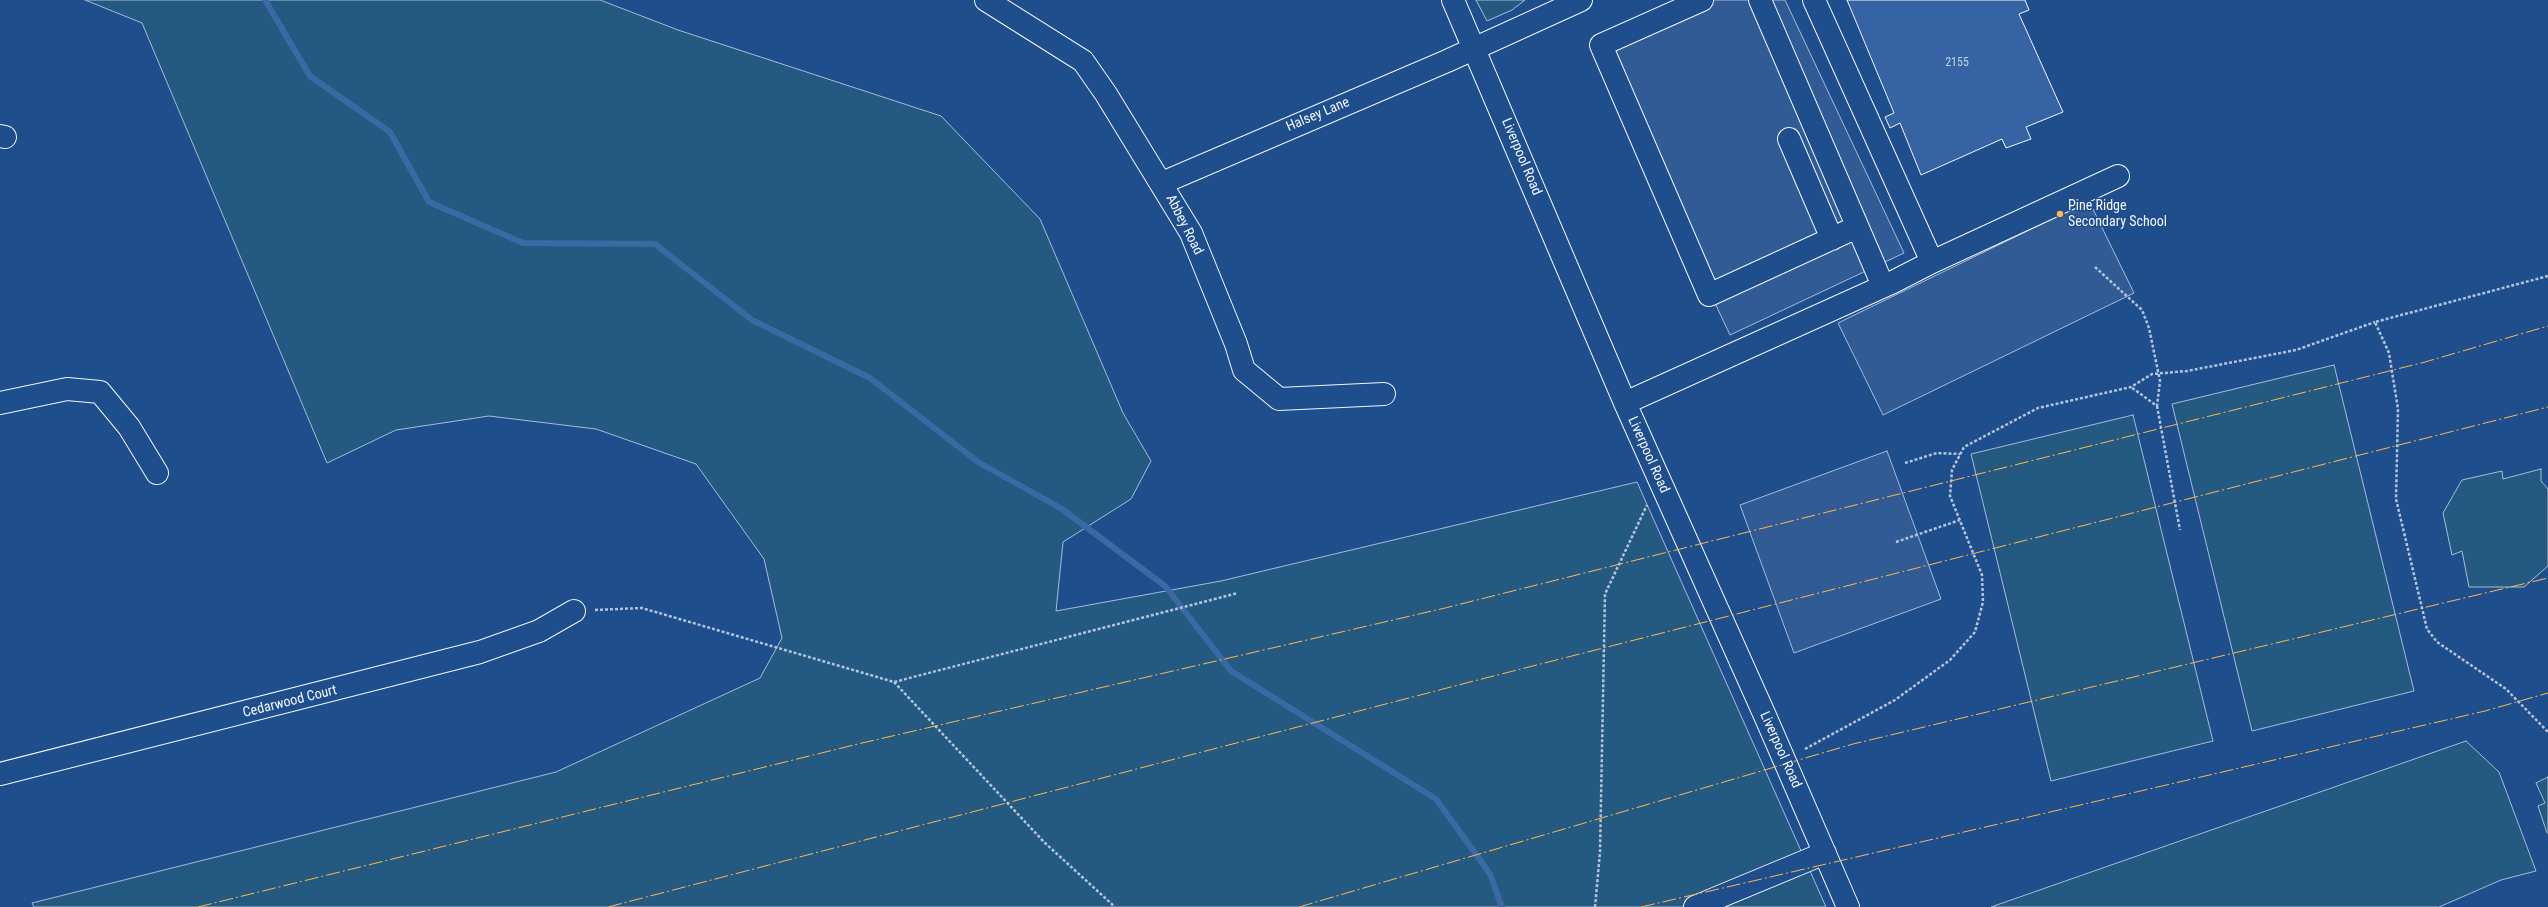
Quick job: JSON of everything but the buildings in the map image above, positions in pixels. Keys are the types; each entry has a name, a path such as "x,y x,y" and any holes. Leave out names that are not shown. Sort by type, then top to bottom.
{"street":[{"name":"Abbey Road","path":"986,0 1083,61 1106,94 1162,182 1191,233 1236,344 1244,370 1279,399 1384,394"},
{"name":"Liverpool Road","path":"1454,0 1625,403 1848,907"},
{"path":"1702,0 1600,46 1709,295 1857,227"},
{"path":"1760,0 1857,227 1884,286"},
{"path":"1814,0 1932,262"},
{"name":"Halsey Lane","path":"1162,182 1475,49 1570,2"},
{"path":"1789,139 1832,239"},
{"path":"1625,403 1884,286 1932,262 2118,176"},
{"path":"0,403 67,389 100,392 129,427 157,473"},
{"name":"Cedarwood Court","path":"0,774 480,652 539,631 574,611"},
{"path":"1695,907 1825,853"}],"path":[{"path":"2095,267 2142,310 2149,328 2160,381 2157,406 2180,530"},
{"path":"1805,749 1895,700 1950,660 1975,632 1983,602 1982,575 1950,496 1952,470 1964,447 2038,408 2131,387 2152,374 2187,371 2296,350 2375,322 2548,276"},
{"path":"2375,322 2389,353 2398,409 2396,499 2427,629 2437,642 2506,689 2548,732"},
{"path":"2131,387 2157,406"},
{"path":"1905,463 1937,453 1960,454"},
{"path":"1595,907 1600,852 1605,594 1648,503"},
{"path":"1896,542 1960,520"},
{"path":"894,682 1238,593"},
{"path":"574,611 642,608 894,682 1044,842 1116,907"}],"shaded area":[{"path":"85,0 600,0 678,30 941,116 1040,219 1123,413 1151,461 1131,499 1063,542 1056,611 1221,581 1637,482 1826,907 34,907 32,903 556,772 760,678 782,638 764,559 696,464 596,429 489,416 396,430 327,463 142,23"},
{"path":"1476,0 1525,0 1512,10 1487,21"},
{"path":"1683,0 1785,0 1904,253 1730,335 1592,42"},
{"path":"2089,201 2134,293 1883,415 1838,323"},
{"path":"2334,365 2414,691 2252,731 2172,404"},
{"path":"2133,415 2213,741 2051,781 1971,454"},
{"path":"1887,451 1941,599 1794,653 1740,505"},
{"path":"2541,469 2541,481 2548,489 2548,566 2524,587 2469,587 2462,551 2452,555 2443,513 2462,480 2502,471 2503,479"},
{"path":"2466,741 2499,772 2536,871 2501,880 2439,907 1991,907"},
{"path":"2548,777 2547,833 2538,806 2545,803 2536,783"}],"waterway":[{"path":"265,0 310,76 390,132 429,202 523,243 655,244 752,320 870,378 978,462 1062,509 1165,586 1231,671 1436,799 1490,874 1502,907"}],"power":[{"path":"198,907 862,743 1445,608 2425,362 2548,326"},
{"path":"608,907 1470,682 2548,407"},
{"path":"1299,907 1853,744 2548,578"},
{"path":"1641,907 2485,711 2548,693"}],"place":[{"name":"Pine Ridge Secondary School","path":"2060,214"}]}
